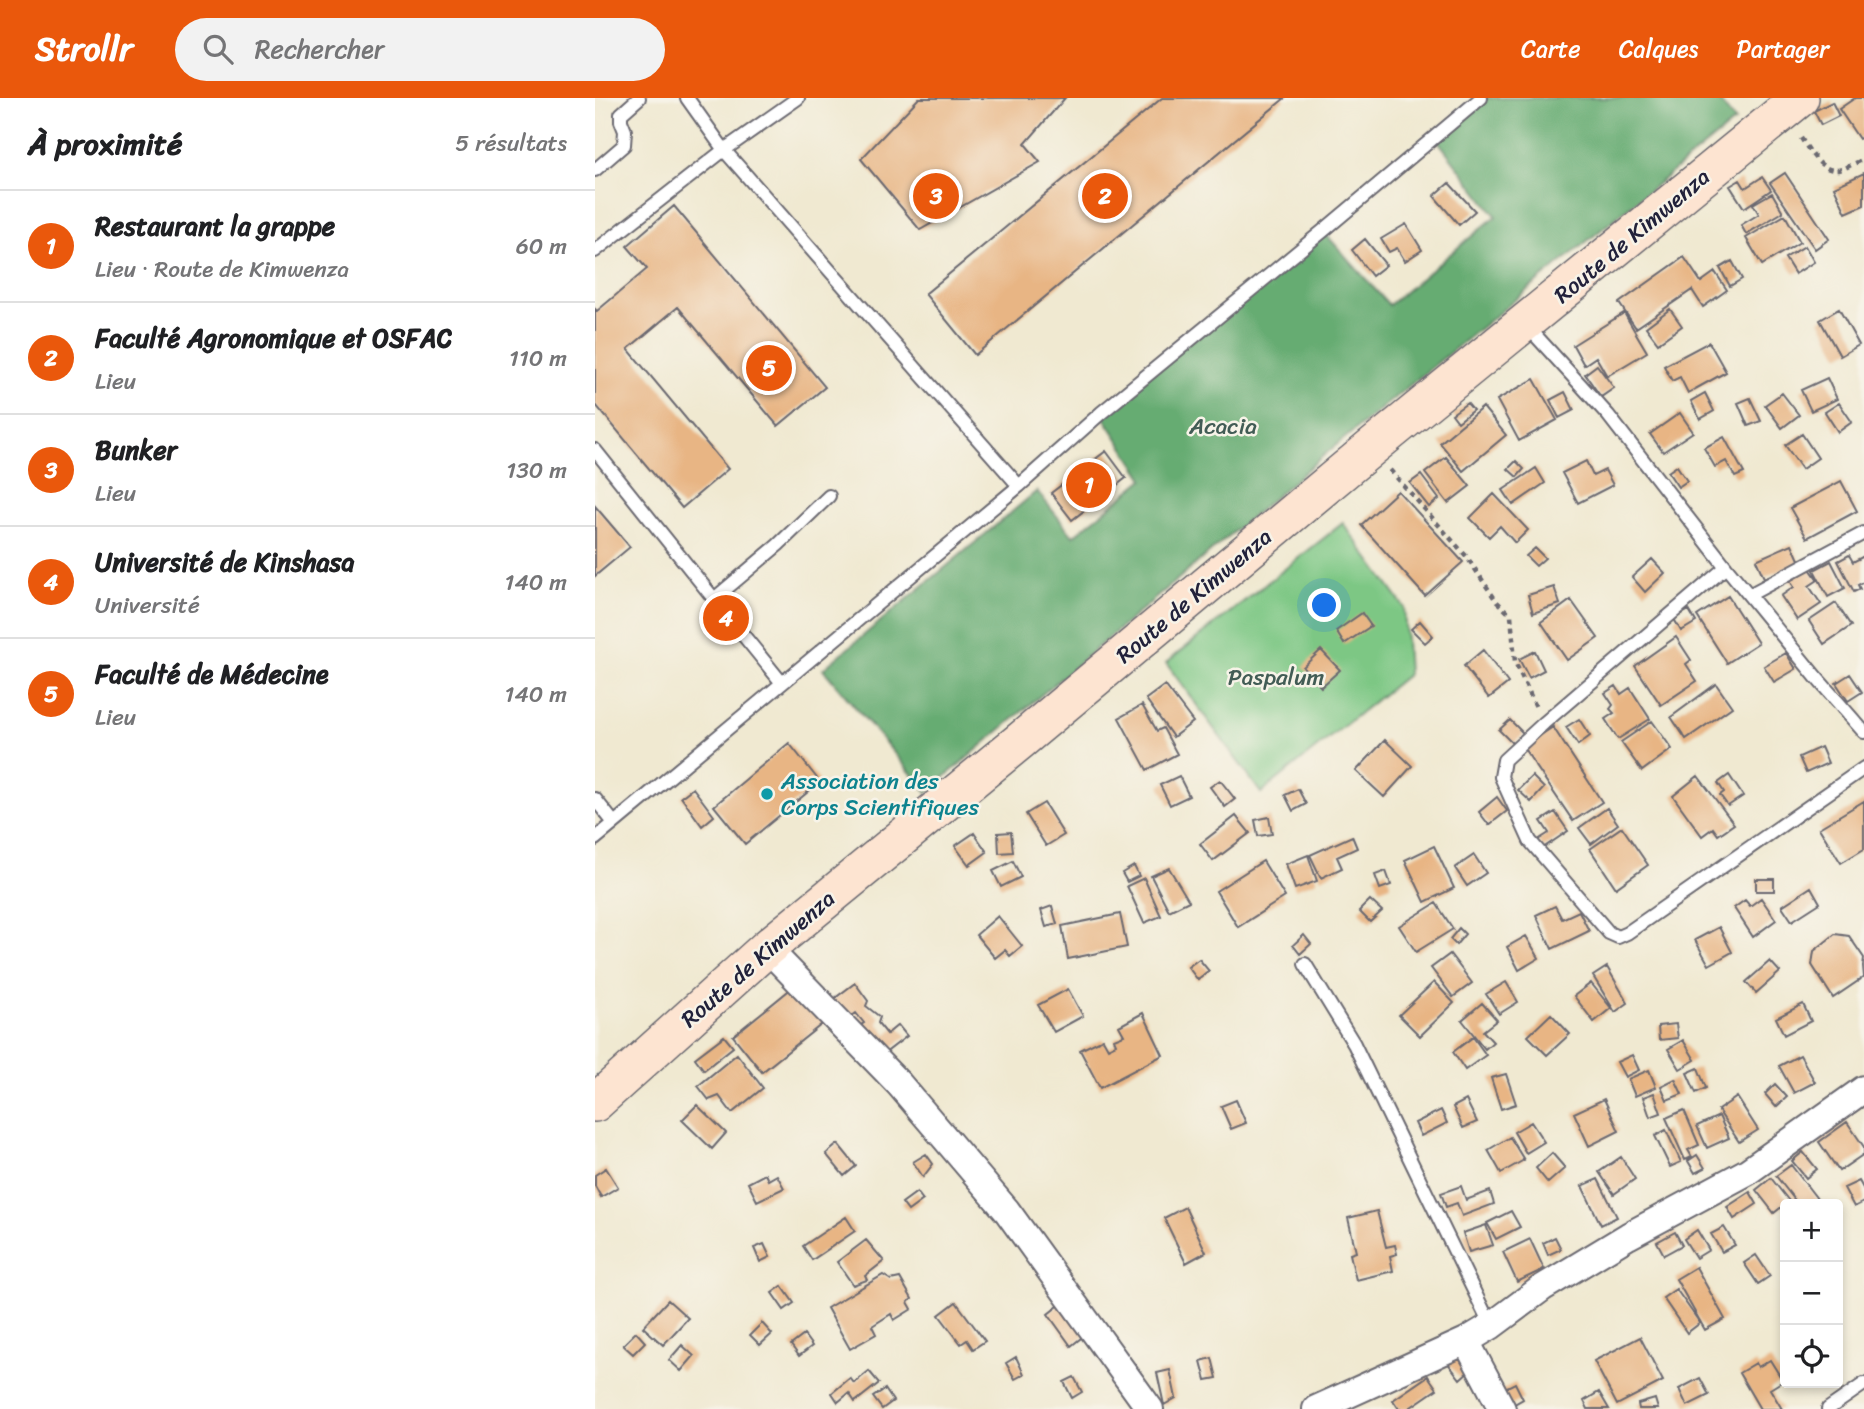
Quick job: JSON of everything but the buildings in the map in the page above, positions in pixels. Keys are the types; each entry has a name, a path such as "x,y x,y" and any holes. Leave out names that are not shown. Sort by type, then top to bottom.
{"street":[{"name":"Route de Kimwenza","path":"595,1103 767,948 1371,448 1791,105"},
{"path":"767,948 899,1083 1007,1211 1150,1409"},
{"path":"1315,1409 1466,1341 1542,1288 1628,1236 1747,1172 1864,1089"},
{"path":"1466,1341 1502,1409"}],"lane":[{"path":"595,170 624,145 625,131 621,114 639,98"},
{"path":"687,98 724,150 1019,486"},
{"path":"595,251 724,150 799,98"},
{"path":"595,839 1019,486 1101,413 1313,240 1481,98"},
{"path":"1526,324 1608,415 1726,567 1864,732"},
{"path":"595,450 782,683"},
{"path":"714,599 778,545 829,496"},
{"path":"1749,595 1864,533"},
{"path":"1726,567 1543,723 1504,760 1501,777 1530,841 1609,933 1618,937 1864,768"},
{"path":"595,799 614,823"},
{"path":"1305,964 1354,1044 1490,1326"},
{"path":"1828,1409 1864,1384"}],"path":[{"path":"1791,105 1812,154 1821,163 1832,170 1840,170 1864,160"},
{"path":"1371,448 1467,557 1497,602 1511,615 1515,662 1543,723"}],"green space":[{"name":"Acacia","path":"1481,98 1717,98 1735,121 1329,451 927,792 823,669 1037,491 1073,536 1144,479 1101,413 1323,231 1389,305 1496,216 1435,137"},
{"name":"Paspalum","path":"1343,523 1404,607 1408,674 1261,793 1166,663"}],"place":[{"name":"Bunker","path":"936,196"},
{"name":"Faculté Agronomique et OSFAC","path":"1105,196"},
{"name":"Faculté de Médecine","path":"769,368"},
{"name":"Restaurant la grappe","path":"1089,485"},
{"name":"Université de Kinshasa","path":"726,618"},
{"name":"Association des Corps Scientifiques","path":"767,794"}]}
